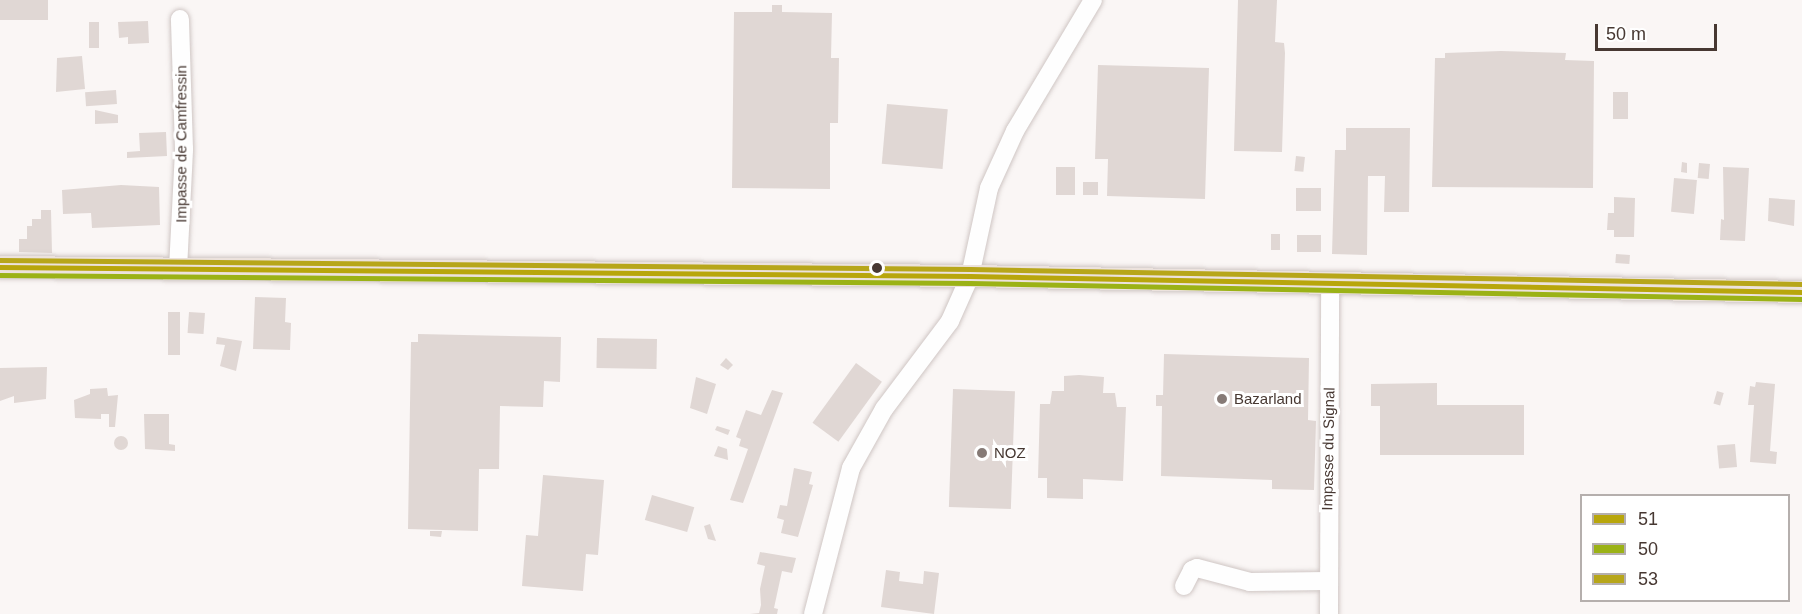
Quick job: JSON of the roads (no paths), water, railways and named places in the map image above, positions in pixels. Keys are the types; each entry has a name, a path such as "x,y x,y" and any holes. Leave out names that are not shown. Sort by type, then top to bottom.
{"main road":[{"path":"0,267 970,276 1330,285 1802,292"}],"street":[{"path":"813,614 851,468 865,438 937,342 970,276 993,178 1020,122 1093,0"},
{"name":"Impasse de Camfressin","path":"178,269 184,149 180,19"},
{"name":"Impasse du Signal","path":"1329,614 1326,581 1330,285"},
{"path":"1184,586 1192,570 1197,568 1250,582 1326,581"}],"place":[{"name":"Bazarland","path":"1222,399"},
{"name":"NOZ","path":"982,453"}]}
